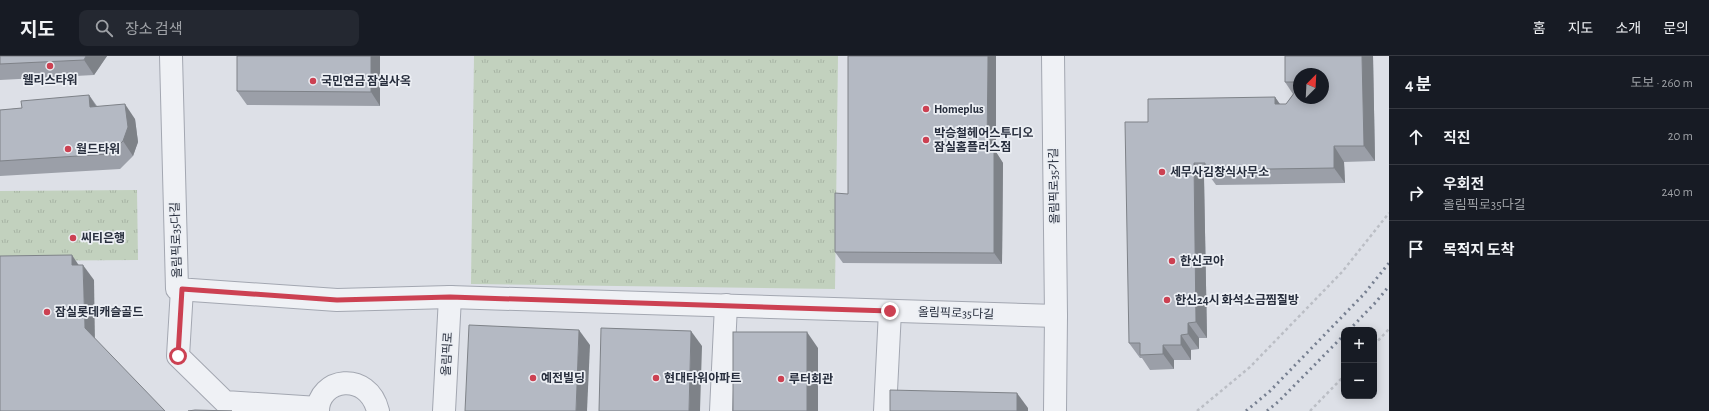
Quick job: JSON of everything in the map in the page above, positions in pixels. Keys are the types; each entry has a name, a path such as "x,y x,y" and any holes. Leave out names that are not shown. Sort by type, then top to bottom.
{"street":[{"name":"올림픽로35다길","path":"170,56 177,289 337,300 450,297 1056,316"},
{"name":"올림픽로35가길","path":"1053,56 1056,316 1055,411"},
{"path":"182,289 178,356 225,402 318,409 321,398 327,391 335,386 345,383 359,385 371,393 376,402 378,411"},
{"name":"올림픽로","path":"444,411 450,297"},
{"path":"721,411 726,306"},
{"path":"885,411 890,311"}],"path":[{"path":"1197,411 1250,367 1342,272 1389,213"},
{"path":"1377,342 1389,329"},
{"path":"1310,411 1341,379"}],"green space":[{"path":"474,56 838,56 835,289 471,284"},
{"path":"137,190 138,260 0,261 0,191"}],"building":[{"path":"0,56 86,56 84,60 0,64"},
{"name":"국민연금 잠실사옥","path":"237,56 371,56 371,92 237,91"},
{"name":"Homeplus","path":"848,56 988,56 987,151 994,151 994,253 835,252 835,193 848,194"},
{"name":"한신코아","path":"1285,56 1362,56 1364,146 1334,146 1334,168 1205,170 1205,163 1194,163 1196,322 1188,323 1188,334 1181,335 1181,345 1163,345 1163,354 1140,355 1140,343 1129,343 1125,122 1148,122 1148,99 1275,97 1275,104 1286,104 1293,95 1293,104 1329,104 1329,68 1293,68 1293,82 1285,82"},
{"name":"월드타워","path":"89,95 90,107 125,104 128,127 123,141 109,154 0,161 0,110 22,108 21,101"},
{"name":"잠실롯데캐슬골드","path":"72,255 72,265 83,265 85,328 165,411 0,411 0,256"},
{"name":"예전빌딩","path":"469,325 579,330 576,411 465,411"},
{"name":"현대타워아파트","path":"601,328 691,331 689,411 599,411"},
{"name":"루터회관","path":"733,332 807,332 807,411 733,411"},
{"path":"890,390 1017,393 1017,411 890,411"},
{"path":"195,410 231,411 188,411"}],"railway":[{"path":"1246,411 1270,391 1364,294 1389,263"},
{"path":"1352,327 1389,286"},
{"path":"1267,411 1279,401 1341,338"}],"place":[{"name":"웰리스타워","path":"50,66"},
{"name":"국민연금 잠실사옥","path":"313,81"},
{"name":"Homeplus","path":"926,109"},
{"name":"박승철헤어스투디오 잠실홈플러스점","path":"926,140"},
{"name":"월드타워","path":"68,149"},
{"name":"세무사김창식사무소","path":"1162,172"},
{"name":"씨티은행","path":"73,238"},
{"name":"한신코아","path":"1172,261"},
{"name":"한신24시 화석소금찜질방","path":"1167,300"},
{"name":"잠실롯데캐슬골드","path":"47,312"},
{"name":"예전빌딩","path":"533,378"},
{"name":"현대타워아파트","path":"656,378"},
{"name":"루터회관","path":"781,379"}],"route":[{"path":"178,356 182,289 337,300 450,297 890,311"}]}
